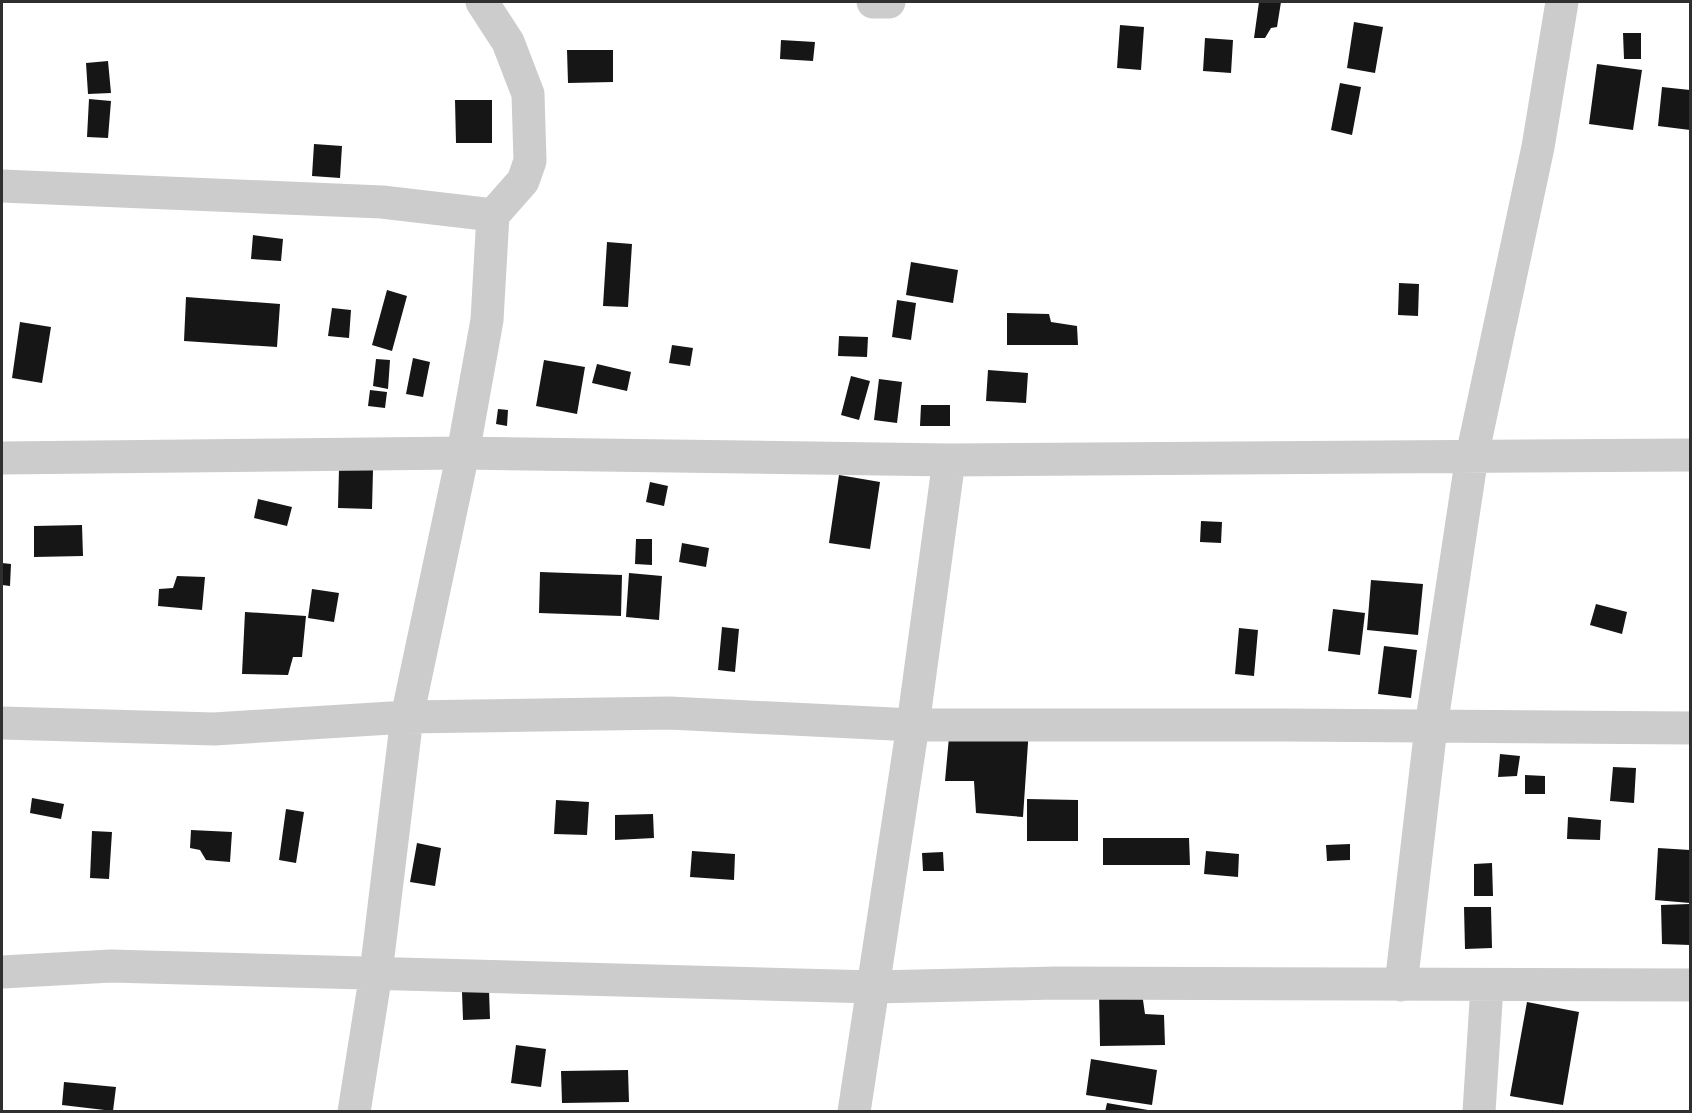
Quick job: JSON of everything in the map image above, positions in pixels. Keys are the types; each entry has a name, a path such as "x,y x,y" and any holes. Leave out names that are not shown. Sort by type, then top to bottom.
{"street":[{"path":"354,1112 376,973 407,717 464,453 487,320 493,215 522,181 530,160 528,94 508,42 482,2"},
{"path":"873,2 889,2"},
{"path":"1401,985 1431,727 1472,456 1538,147 1562,2"},
{"path":"2,186 382,202 493,215"},
{"path":"2,458 464,453 949,460 1690,456"},
{"path":"854,1112 913,725 949,460"},
{"path":"2,723 214,729 407,717 669,713 913,725 1690,728"},
{"path":"2,972 111,966 874,987 1056,983 1690,986"},
{"path":"1479,1112 1487,986"}],"building":[{"path":"1259,2 1281,2 1277,27 1271,28 1265,38 1254,38"},
{"path":"1354,22 1383,27 1375,73 1347,68"},
{"path":"1120,25 1144,27 1141,70 1117,68"},
{"path":"1623,33 1641,33 1641,59 1624,59"},
{"path":"1205,38 1233,40 1231,73 1203,71"},
{"path":"781,40 815,42 813,61 780,59"},
{"path":"567,50 613,50 613,82 568,83"},
{"path":"108,61 111,93 88,94 86,63"},
{"path":"1597,64 1642,70 1633,130 1589,124"},
{"path":"1340,83 1361,87 1352,135 1331,130"},
{"path":"1662,87 1690,90 1690,130 1658,126"},
{"path":"89,99 111,101 108,138 87,137"},
{"path":"455,100 492,100 492,143 456,143"},
{"path":"314,144 342,146 340,178 312,176"},
{"path":"253,235 283,239 281,261 251,259"},
{"path":"607,242 632,244 628,307 603,306"},
{"path":"911,262 958,270 953,303 906,295"},
{"path":"1399,283 1419,284 1418,316 1398,315"},
{"path":"387,290 407,296 392,351 372,345"},
{"path":"186,297 280,304 277,347 184,341"},
{"path":"897,300 916,303 911,340 892,337"},
{"path":"332,308 351,310 349,338 328,336"},
{"path":"1007,313 1049,314 1051,322 1077,326 1078,345 1007,345"},
{"path":"20,322 51,327 42,383 12,378"},
{"path":"839,336 868,337 867,357 838,356"},
{"path":"672,345 693,348 690,366 669,363"},
{"path":"413,358 430,362 423,397 406,394"},
{"path":"376,359 390,360 388,389 373,386"},
{"path":"544,360 585,367 577,414 536,406"},
{"path":"597,364 631,372 627,391 592,383"},
{"path":"988,370 1028,373 1026,403 986,401"},
{"path":"851,376 870,381 859,420 841,415"},
{"path":"879,379 902,382 897,423 874,420"},
{"path":"370,390 387,392 385,408 368,406"},
{"path":"921,405 950,405 950,426 920,426"},
{"path":"498,409 508,410 507,426 496,424"},
{"path":"339,469 373,470 372,509 338,508"},
{"path":"839,475 880,482 870,549 829,543"},
{"path":"650,482 668,486 664,506 646,502"},
{"path":"258,499 292,507 287,526 254,518"},
{"path":"1201,521 1222,522 1221,543 1200,542"},
{"path":"82,525 83,556 34,557 34,526"},
{"path":"636,539 652,539 652,565 635,564"},
{"path":"682,543 709,548 706,567 679,562"},
{"path":"2,563 11,564 10,586 2,585"},
{"path":"540,572 622,575 621,616 539,613"},
{"path":"629,573 662,576 659,620 626,617"},
{"path":"177,576 205,577 202,610 158,606 159,589 173,588"},
{"path":"1371,580 1423,584 1418,635 1367,630"},
{"path":"312,589 339,593 334,622 308,618"},
{"path":"1596,604 1627,612 1622,634 1590,625"},
{"path":"1333,609 1365,613 1360,655 1328,651"},
{"path":"245,612 306,616 302,657 293,657 288,675 242,674"},
{"path":"722,627 739,629 735,672 718,670"},
{"path":"1239,628 1258,630 1254,676 1235,674"},
{"path":"1384,646 1417,650 1411,698 1378,694"},
{"path":"950,726 1029,728 1023,817 976,813 974,781 945,781"},
{"path":"1500,754 1520,756 1517,776 1498,777"},
{"path":"1613,767 1636,768 1634,803 1610,801"},
{"path":"1525,775 1545,776 1545,794 1525,794"},
{"path":"32,798 64,804 61,819 30,813"},
{"path":"1027,799 1078,800 1078,841 1027,841"},
{"path":"556,800 589,802 587,835 554,834"},
{"path":"286,809 304,812 296,863 279,860"},
{"path":"653,814 654,838 615,840 615,815"},
{"path":"1568,817 1601,820 1600,840 1567,839"},
{"path":"191,830 232,832 230,862 206,860 200,850 190,848"},
{"path":"92,831 112,832 109,879 90,878"},
{"path":"1103,838 1189,838 1190,865 1103,865"},
{"path":"417,843 441,848 435,886 410,882"},
{"path":"1350,844 1350,860 1327,861 1326,845"},
{"path":"1658,848 1690,850 1690,903 1655,900"},
{"path":"692,851 735,854 734,880 690,877"},
{"path":"1206,851 1239,854 1238,877 1204,874"},
{"path":"943,852 944,871 923,871 922,853"},
{"path":"1492,863 1493,896 1474,896 1474,864"},
{"path":"1690,904 1690,945 1662,944 1661,905"},
{"path":"1464,907 1491,907 1492,948 1465,949"},
{"path":"489,990 490,1019 463,1020 462,992"},
{"path":"1099,991 1142,993 1145,1014 1164,1015 1165,1045 1100,1046"},
{"path":"1527,1002 1579,1012 1563,1105 1510,1096"},
{"path":"516,1045 546,1049 541,1087 511,1083"},
{"path":"1091,1059 1157,1070 1152,1105 1086,1095"},
{"path":"628,1070 629,1102 562,1103 561,1071"},
{"path":"64,1082 116,1087 113,1111 62,1105"},
{"path":"1107,1103 1148,1110 1148,1112 1105,1112"}]}
